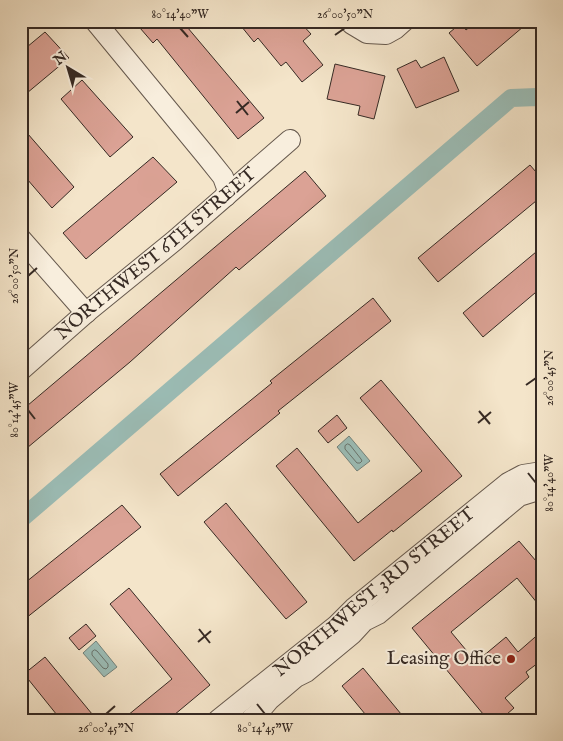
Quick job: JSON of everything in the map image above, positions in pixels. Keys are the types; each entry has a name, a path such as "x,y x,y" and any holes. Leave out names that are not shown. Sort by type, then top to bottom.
{"street":[{"path":"95,21 222,177 227,188 226,196"},
{"path":"349,21 367,33 386,34 404,21"},
{"name":"NORTHWEST 6TH STREET","path":"21,370 290,140"},
{"path":"21,239 86,314"},
{"name":"NORTHWEST 3RD STREET","path":"218,720 508,483 523,475 540,478 535,491 519,496 378,614 364,621 352,634 306,672 296,677 269,700 250,720"}],"water":[{"path":"349,436 370,461 357,471 337,447"},
{"path":"96,641 117,667 104,677 83,653"}],"building":[{"path":"147,21 182,21 264,118 238,139 157,39 153,43 140,28"},
{"path":"237,21 299,21 311,34 303,41 323,65 302,82 286,62 281,66 258,38 254,42"},
{"path":"477,21 530,21 477,66 449,33 461,23 466,30"},
{"path":"45,32 69,58 21,98 21,52"},
{"path":"444,57 459,91 416,108 397,69 416,60 421,68"},
{"path":"335,64 385,76 374,119 358,115 360,106 327,99"},
{"path":"82,80 133,137 110,157 61,99"},
{"path":"21,126 74,187 52,208 21,172"},
{"path":"153,157 177,182 86,259 63,233"},
{"path":"530,165 542,179 542,196 438,282 418,258"},
{"path":"305,171 326,196 239,270 236,267 130,362 21,453 21,411"},
{"path":"542,247 542,287 483,337 463,313"},
{"path":"373,298 391,321 278,411 280,413 178,496 160,474 272,383 270,381"},
{"path":"381,380 462,476 354,561 276,466 297,448 358,523 422,471 360,398"},
{"path":"337,415 347,428 328,443 318,431"},
{"path":"226,503 307,602 286,619 204,522"},
{"path":"122,505 141,527 21,622 21,586"},
{"path":"519,541 542,568 542,609 517,578 451,632 476,662 506,637 518,652 542,631 542,660 526,672 529,677 505,698 514,708 500,720 488,720 412,628"},
{"path":"129,588 210,685 168,720 122,720 172,679 110,604"},
{"path":"86,624 96,636 79,650 69,638"},
{"path":"45,657 97,720 61,720 24,674"},
{"path":"363,668 406,720 370,720 342,686"}],"waterway":[{"path":"21,519 511,98 537,97 542,100"}],"place":[{"name":"Leasing Office","path":"511,659"}]}
